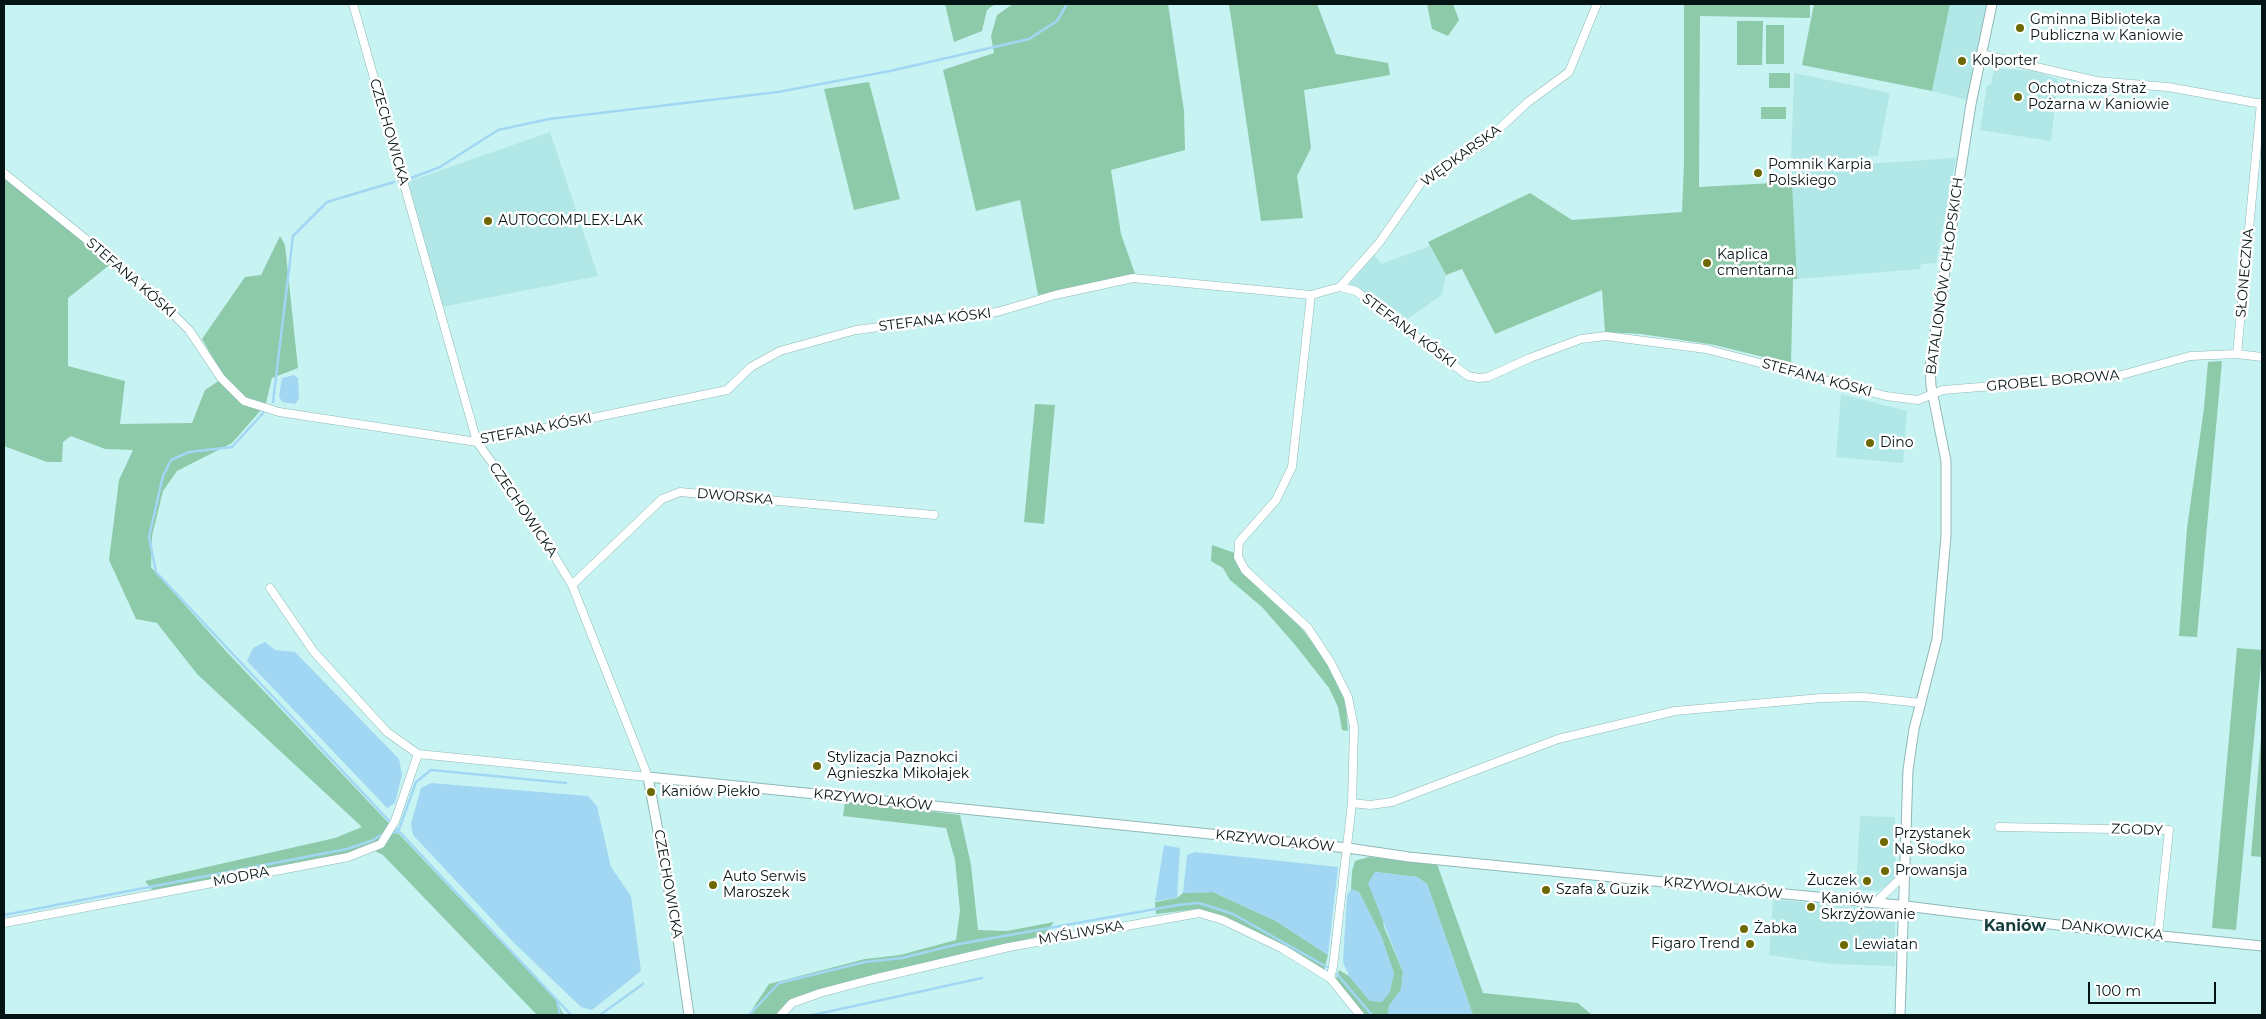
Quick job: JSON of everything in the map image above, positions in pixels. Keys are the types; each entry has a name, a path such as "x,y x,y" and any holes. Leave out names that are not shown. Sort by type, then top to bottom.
{"street":[{"name":"CZECHOWICKA","path":"353,4 477,442 527,511 572,585 648,777 678,939 689,1015"},
{"name":"WĘDKARSKA","path":"1340,287 1379,242 1423,180 1485,142 1528,102 1569,72 1597,4"},
{"name":"BATALIONÓW CHŁOPSKICH","path":"1900,1015 1908,770 1914,729 1933,660 1940,619 1948,497 1943,440 1933,394 1930,367 1971,104 1992,4"},
{"path":"1981,54 2096,81 2168,87 2261,103"},
{"name":"SŁONECZNA","path":"2238,354 2261,103"},
{"name":"STEFANA KÓSKI","path":"4,173 148,290 189,330 222,378 244,401 279,412 477,442 727,390 750,367 780,351 856,330 997,312 1055,295 1133,278 1312,295 1340,287 1356,291 1468,376 1479,378 1488,377 1530,358 1581,339 1606,336 1706,349 1886,396 1918,400 1933,394"},
{"path":"1312,295 1292,467 1276,500 1240,542 1238,557 1245,570 1308,628 1332,663 1348,697 1354,727 1352,803 1348,848 1330,978"},
{"name":"GROBEL BOROWA","path":"1933,394 1943,390 2111,376 2133,372 2190,356 2238,354 2262,357"},
{"name":"DWORSKA","path":"572,585 662,499 680,492 934,515"},
{"path":"270,588 314,652 387,732 418,754 648,777"},
{"path":"1352,803 1370,805 1392,802 1558,739 1675,712 1846,697 1921,703"},
{"name":"MODRA","path":"4,923 348,857 380,844 395,821 418,754"},
{"name":"KRZYWOLAKÓW","path":"648,777 1348,848 1409,857 1903,906"},
{"name":"ZGODY","path":"1999,827 2169,830 2158,935"},
{"path":"1875,903 1904,875"},
{"name":"DANKOWICKA","path":"1903,906 2262,946"},
{"name":"MYŚLIWSKA","path":"781,1015 792,1004 820,993 874,979 1009,947 1199,913 1223,920 1283,949 1330,978 1360,1015"}],"shaded area":[{"path":"1950,4 1987,4 1967,100 1932,91"},
{"path":"1994,68 2034,71 2058,79 2051,141 1980,130 1987,85 1991,85"},
{"path":"1794,73 1890,93 1878,156 1791,162"},
{"path":"550,132 598,276 442,307 407,182"},
{"path":"1956,158 1936,263 1921,264 1920,269 1797,279 1791,169"},
{"path":"1430,246 1446,275 1442,295 1403,322 1348,286 1374,255 1381,264"},
{"path":"294,375 298,378 299,399 295,404 282,402 279,396 282,378"},
{"path":"1841,394 1907,411 1903,463 1836,457"},
{"path":"265,642 275,650 295,652 399,759 402,775 395,803 387,808 247,661 253,648"},
{"path":"431,783 588,796 597,806 611,867 631,896 641,971 592,1010 581,1007 514,943 413,835 411,824 421,788"},
{"path":"1860,816 1895,817 1896,875 1892,882 1878,891 1856,890"},
{"path":"1164,845 1180,848 1177,898 1155,901"},
{"path":"1195,852 1338,867 1328,955 1276,921 1213,892 1183,893 1187,855"},
{"path":"1375,872 1417,877 1427,884 1473,1015 1388,1015 1389,1006 1401,990 1403,972 1368,883"},
{"path":"1351,889 1359,892 1381,936 1394,973 1390,992 1382,1002 1370,1001 1349,976 1343,962 1347,896"},
{"path":"1773,899 1895,912 1895,966 1831,964 1769,955"}],"green space":[{"path":"945,4 995,4 987,10 982,31 954,42"},
{"path":"1013,4 1168,4 1184,111 1185,150 1111,170 1121,234 1135,274 1038,295 1020,200 976,211 943,70 994,53 991,36 997,15"},
{"path":"1229,4 1317,4 1336,54 1388,63 1390,75 1304,90 1311,148 1297,176 1303,218 1261,221"},
{"path":"1427,4 1453,4 1459,20 1448,36 1432,29"},
{"path":"1684,4 1810,4 1810,18 1700,16 1699,187 1792,182 1797,279 1793,279 1791,364 1715,345 1641,334 1605,332 1602,290 1495,334 1462,269 1446,275 1428,242 1530,193 1572,220 1682,212 1684,162"},
{"path":"1814,4 1950,4 1932,91 1802,65"},
{"path":"1737,21 1763,21 1762,65 1737,65"},
{"path":"1766,25 1784,25 1784,64 1766,64"},
{"path":"1769,73 1790,73 1790,88 1769,88"},
{"path":"869,82 900,199 854,210 824,89"},
{"path":"1761,107 1786,107 1786,119 1761,119"},
{"path":"4,176 112,263 68,298 68,366 125,381 120,424 192,423 205,390 220,380 261,410 232,443 177,471 163,491 152,536 151,567 225,650 555,999 564,1015 537,1015 383,855 367,847 348,854 152,890 145,881 335,838 362,827 197,674 157,623 136,619 109,560 119,480 133,450 105,449 71,436 63,442 62,462 47,462 4,446"},
{"path":"280,236 285,245 298,368 272,378 265,407 246,398 224,377 202,339 245,277 261,275"},
{"path":"2222,361 2197,637 2179,636 2187,528 2204,408 2208,362"},
{"path":"1035,404 1055,405 1044,524 1024,522"},
{"path":"1212,545 1235,553 1235,559 1243,572 1303,630 1327,663 1345,696 1348,731 1342,730 1338,707 1329,688 1296,646 1262,607 1230,580 1223,568 1211,561"},
{"path":"2237,648 2262,650 2262,653 2236,930 2212,928"},
{"path":"2262,726 2262,857 2251,856"},
{"path":"845,802 960,815 971,865 978,930 1007,931 1054,922 1044,935 818,990 790,1001 777,1015 752,1015 753,1008 769,984 865,959 900,955 956,940 960,911 955,860 946,828 843,816"},
{"path":"1369,857 1437,864 1483,993 1578,1003 1592,1015 1473,1015 1427,884 1417,877 1375,872 1384,927 1403,972 1401,990 1389,1006 1388,1015 1363,1015 1336,979 1339,970 1349,976 1370,1001 1394,974 1381,936 1359,892 1351,889 1352,871 1355,861"},
{"path":"1213,892 1276,921 1328,955 1324,971 1284,946 1223,916 1197,909 1156,914 1155,902 1177,898 1183,893"}],"waterway":[{"path":"411,178 440,167 498,130 549,119 778,92 890,71 1029,39 1057,21 1067,4"},
{"path":"273,402 293,236 327,202 394,182"},
{"path":"264,412 232,447 189,452 171,460 163,476 149,537 156,572 571,1015"},
{"path":"390,833 398,832 416,782 431,770 566,783"},
{"path":"4,915 347,849 371,841 385,833"},
{"path":"749,1015 779,983 865,962 902,958 959,944 1178,905 1199,903 1233,914 1327,967"},
{"path":"1337,974 1372,1015"},
{"path":"813,1015 982,978"},
{"path":"600,1015 643,984"},
{"path":"557,1000 560,1015"}],"place":[{"name":"Gminna Biblioteka Publiczna w Kaniowie","path":"2020,28"},
{"name":"Kolporter","path":"1962,61"},
{"name":"Ochotnicza Straż Pożarna w Kaniowie","path":"2018,97"},
{"name":"Pomnik Karpia Polskiego","path":"1758,173"},
{"name":"AUTOCOMPLEX-LAK","path":"488,221"},
{"name":"Kaplica cmentarna","path":"1707,263"},
{"name":"Dino","path":"1870,443"},
{"name":"Stylizacja Paznokci Agnieszka Mikołajek","path":"817,766"},
{"name":"Kaniów Piekło","path":"651,792"},
{"name":"Przystanek Na Słodko","path":"1884,842"},
{"name":"Prowansja","path":"1885,871"},
{"name":"Żuczek","path":"1867,881"},
{"name":"Auto Serwis Maroszek","path":"713,885"},
{"name":"Szafa & Guzik","path":"1546,890"},
{"name":"Kaniów Skrzyżowanie","path":"1811,907"},
{"name":"Żabka","path":"1744,929"},
{"name":"Figaro Trend","path":"1750,944"},
{"name":"Lewiatan","path":"1844,945"}],"district":[{"name":"Kaniów","path":"2015,926"}]}
